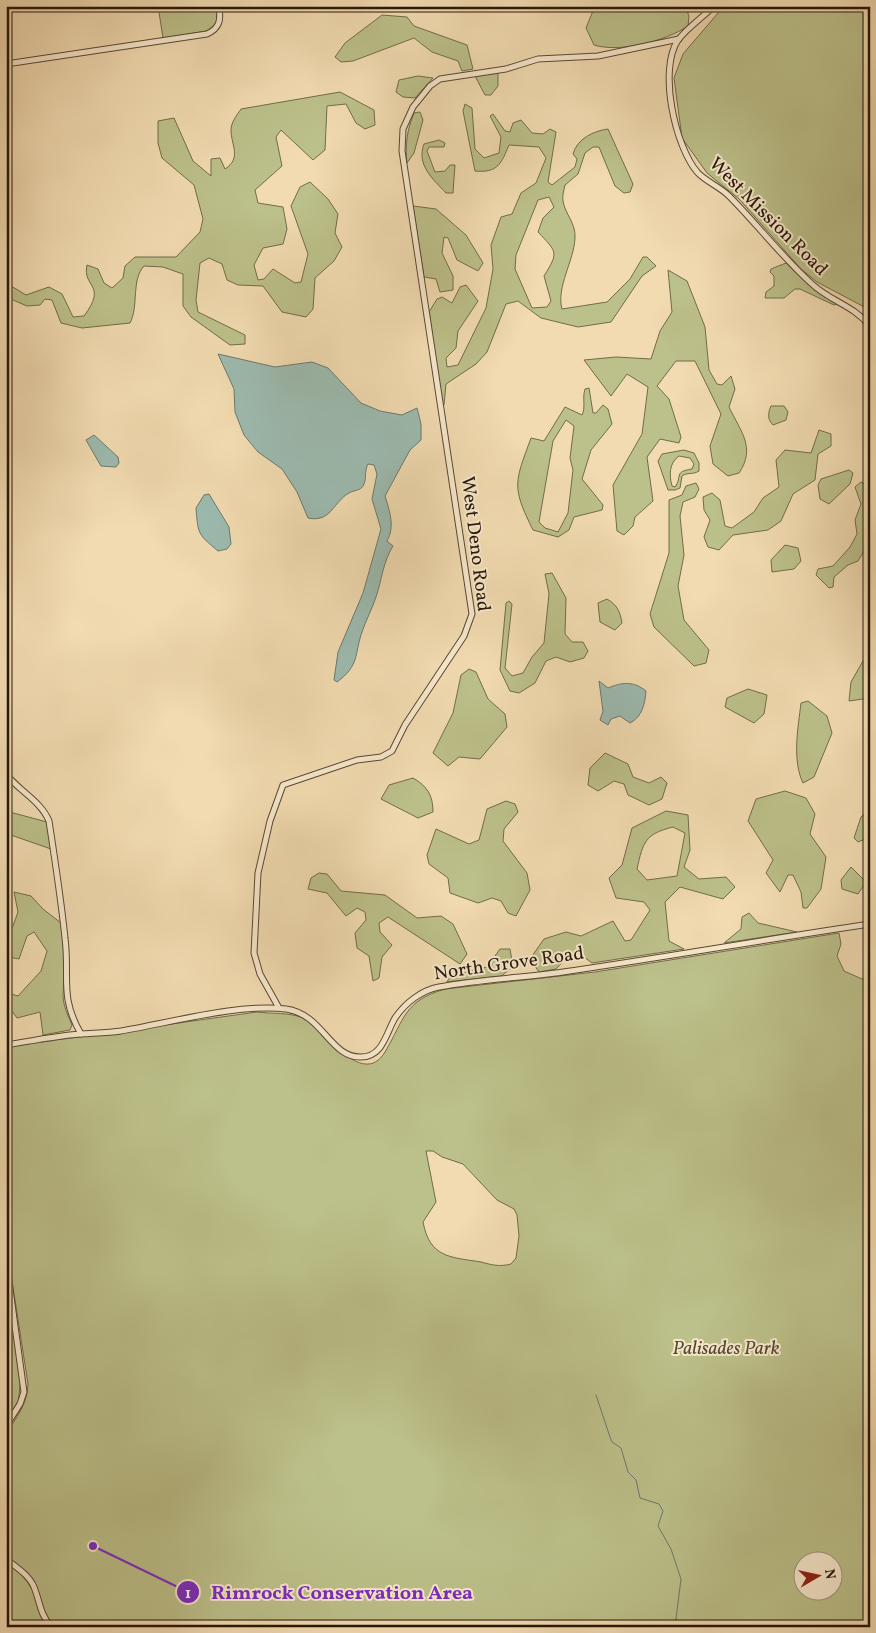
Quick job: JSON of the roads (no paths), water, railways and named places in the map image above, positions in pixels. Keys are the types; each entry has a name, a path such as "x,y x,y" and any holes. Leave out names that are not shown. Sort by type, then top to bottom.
{"street":[{"path":"6,64 207,34 215,30 219,24 219,6"},
{"path":"678,39 714,6"},
{"name":"West Deno Road","path":"279,1008 260,974 254,953 258,873 270,820 283,784 357,760 380,757 392,751 405,725 464,636 472,614 402,151 403,129 413,107 430,86 440,79 506,69 538,58 598,56 678,39"},
{"name":"West Mission Road","path":"678,39 671,63 670,97 680,142 698,173 727,194 813,286 860,314 870,326"},
{"path":"6,774 13,783 39,804 49,821 68,966 65,991 71,1016 81,1034"},
{"name":"North Grove Road","path":"6,1044 118,1031 216,1014 279,1008 292,1010 311,1018 342,1051 351,1056 364,1057 378,1051 396,1016 407,1005 430,989 563,972 870,924"},
{"path":"6,1260 24,1392 20,1404 6,1426"},
{"path":"6,1558 29,1579 34,1587 39,1609 51,1627"}],"water":[{"path":"218,354 275,367 312,362 328,368 361,403 380,411 402,415 417,408 421,424 421,440 410,450 385,496 391,525 387,541 393,546 362,632 353,665 337,682 334,680 338,652 363,593 381,529 372,499 377,474 374,465 368,464 362,488 349,493 327,515 316,519 308,518 297,492 282,469 258,452 244,435 235,412 234,389"},
{"path":"94,435 118,457 119,463 116,467 101,466 86,440"},
{"path":"209,494 229,527 231,544 227,549 218,551 206,541 200,533 197,524 196,508 204,495"},
{"path":"599,681 608,688 632,684 646,691 644,705 640,714 630,723 620,716 611,719 608,725 600,720 603,711"}],"waterway":[{"path":"596,1395 612,1442 621,1448 628,1472 636,1480 640,1498 659,1504 663,1511 658,1526 671,1549 681,1579 675,1627"}],"place":[{"name":"Rimrock Conservation Area","path":"93,1546"}],"park label":[{"name":"Palisades Park","path":"726,1349"}]}
